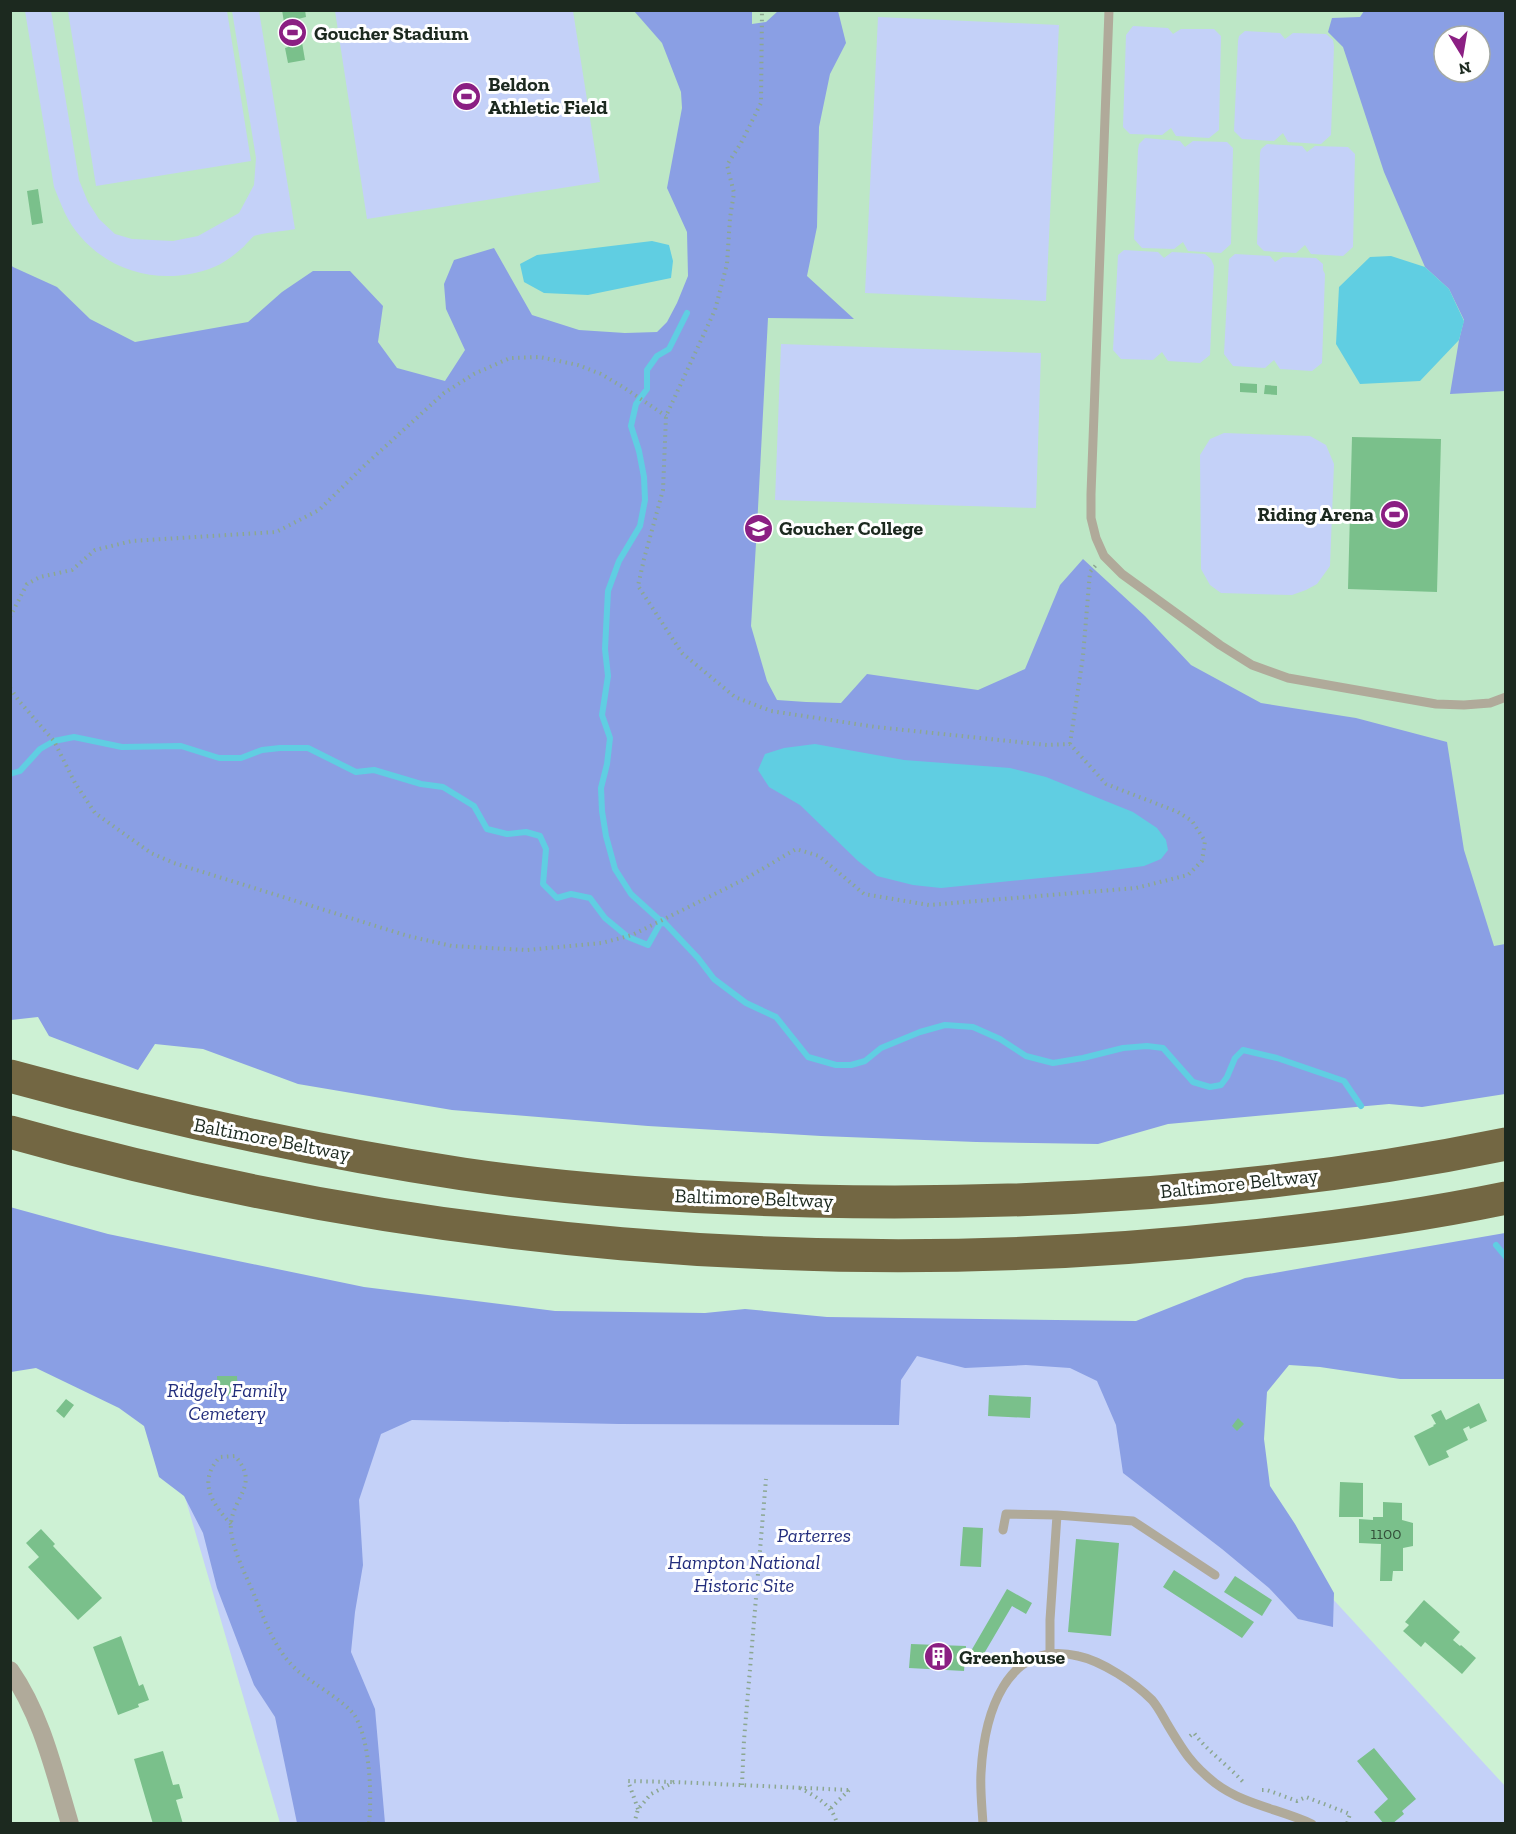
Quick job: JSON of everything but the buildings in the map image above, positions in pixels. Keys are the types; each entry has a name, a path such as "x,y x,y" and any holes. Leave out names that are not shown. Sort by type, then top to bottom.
{"highway":[{"name":"Baltimore Beltway","path":"10,1076 190,1123 340,1154 466,1174 592,1189 738,1199 906,1203 1029,1200 1162,1192 1317,1176 1506,1144"},
{"path":"10,1132 180,1176 319,1204 459,1226 589,1242 739,1252 911,1257 1030,1254 1165,1246 1323,1228 1506,1198"}],"street":[{"path":"10,1670 31,1704 70,1824"}],"lane":[{"path":"1109,10 1090,494 1091,518 1104,556 1122,574 1220,645 1252,665 1288,678 1436,704 1490,703 1506,697"},
{"path":"1003,1530 1006,1514 1057,1515 1133,1521 1215,1575"},
{"path":"1050,1654 1057,1515"},
{"path":"983,1824 981,1774 992,1710 1002,1687 1016,1669 1030,1660 1050,1654 1067,1653 1093,1659 1118,1674 1152,1700 1192,1763 1217,1785 1243,1800 1298,1817 1312,1824"}],"path":[{"path":"762,10 761,104 727,165 734,194 727,264 715,310 666,416 663,490 638,586 682,653 735,697 771,711 876,728 1047,745 1070,744"},
{"path":"10,617 27,584 40,577 72,570 95,550 132,542 276,532 319,510 444,393 474,374 510,358 540,357 578,365 608,378 666,416"},
{"path":"1070,744 1083,656 1090,572 1104,556"},
{"path":"10,688 54,741 75,783 94,813 151,853 174,863 408,936 452,946 527,950 602,943 632,935 745,879 796,849 819,856 864,894 929,905 1136,888 1188,875 1202,861 1205,841 1192,821 1178,812 1106,784 1070,744"},
{"path":"231,1524 216,1508 209,1491 208,1476 212,1466 220,1457 235,1456 242,1465 246,1478 243,1494 231,1524 236,1552 268,1627 283,1654 297,1670 354,1715 362,1733 369,1772 369,1824"},
{"path":"742,1785 766,1479"},
{"path":"1179,1744 1194,1733 1245,1784"},
{"path":"638,1809 628,1781 849,1790 830,1808"},
{"path":"634,1824 638,1809 651,1794 674,1782"},
{"path":"799,1787 817,1797 830,1808 837,1824"},
{"path":"1256,1788 1297,1801 1306,1797 1350,1814 1347,1824"}],"shaded area":[{"name":"Goucher College","path":"10,11 1505,11 1505,1070 11,985"},
{"path":"652,241 669,245 673,261 671,278 588,295 544,293 524,282 520,264 537,255"},
{"path":"1391,256 1425,267 1449,289 1464,321 1459,340 1420,381 1360,384 1336,344 1339,287 1370,257"},
{"path":"815,744 904,760 1010,768 1046,777 1133,812 1157,828 1166,840 1168,850 1161,859 1144,866 941,888 913,885 877,876 858,861 800,805 769,787 758,770 765,754 784,748"}],"green space":[{"path":"25,11 51,11 79,180 88,202 99,219 115,234 132,239 173,241 198,236 239,213 254,185 256,158 232,11 259,11 295,229 254,236 238,252 214,267 178,276 160,276 125,268 108,260 93,249 71,225 54,187"},
{"path":"68,11 227,11 251,161 96,186"},
{"name":"Beldon Athletic Field","path":"335,11 573,11 600,182 367,219"},
{"path":"634,11 752,11 752,24 766,22 778,11 838,11 846,43 830,74 819,127 817,227 807,276 854,319 768,318 751,626 767,681 777,700 841,703 867,674 978,690 1025,669 1060,585 1083,559 1145,616 1191,665 1261,703 1356,718 1447,742 1464,850 1494,946 1505,944 1505,1094 1422,1107 1389,1104 1168,1124 1098,1144 821,1136 648,1126 452,1110 298,1084 203,1049 155,1044 138,1070 49,1036 38,1017 11,1020 10,264 57,287 90,319 135,342 248,322 282,292 313,271 350,271 383,306 378,342 397,368 445,381 465,350 446,309 444,284 454,260 494,248 532,315 579,330 625,333 657,332 667,322 688,276 687,232 667,188 682,108 681,92 662,43"},
{"path":"1364,11 1505,11 1505,391 1450,394 1464,320 1449,289 1425,267 1384,172 1343,47 1328,32 1332,18 1360,17"},
{"path":"878,17 1059,25 1046,301 865,293"},
{"path":"1133,26 1168,28 1173,34 1181,29 1214,29 1221,36 1219,130 1209,138 1176,136 1171,128 1162,135 1130,134 1123,127 1126,35"},
{"path":"1245,31 1280,33 1285,39 1293,33 1326,34 1333,40 1331,135 1321,144 1288,142 1283,133 1274,141 1242,139 1234,131 1238,41 1239,36"},
{"path":"1145,138 1180,141 1185,147 1193,141 1227,142 1233,148 1231,244 1221,253 1188,251 1183,242 1174,249 1142,248 1134,239 1138,150 1139,144"},
{"path":"1267,144 1302,146 1307,152 1315,146 1348,147 1355,154 1353,247 1343,256 1311,254 1305,245 1296,253 1264,251 1257,244 1260,153"},
{"path":"1124,250 1158,252 1164,258 1172,252 1205,254 1211,259 1214,266 1210,355 1200,363 1168,361 1162,352 1153,360 1121,359 1113,350 1118,255"},
{"path":"1235,254 1270,256 1275,262 1283,257 1316,258 1323,264 1325,274 1322,363 1312,371 1280,369 1274,360 1265,368 1233,366 1224,354 1229,259"},
{"path":"781,344 1041,353 1036,508 775,500"},
{"path":"1224,433 1310,436 1326,445 1334,464 1330,566 1317,584 1292,595 1221,593 1210,585 1201,569 1200,455 1210,439"},
{"name":"Ridgely Family Cemetery","path":"10,1207 108,1234 364,1287 555,1311 705,1313 745,1309 827,1317 1136,1321 1245,1278 1505,1233 1505,1379 1400,1379 1320,1367 1289,1365 1267,1392 1264,1439 1270,1486 1295,1524 1334,1593 1333,1627 1298,1619 1269,1588 1123,1473 1116,1425 1097,1381 1070,1368 1026,1365 965,1368 917,1356 901,1380 899,1425 619,1424 412,1420 381,1434 359,1500 363,1565 351,1652 375,1709 385,1823 297,1823 275,1717 254,1685 217,1588 203,1533 184,1496 159,1477 144,1426 119,1408 36,1368 11,1372"},
{"name":"Hampton National Historic Site","path":"1099,1345 1505,1786 1505,1823 280,1823 169,1442 618,1356"}],"waterway":[{"path":"663,923 631,894 615,869 602,811 601,788 610,738 602,715 608,676 605,649 608,591 619,561 640,526 645,500 644,477 631,426 636,404 647,389 647,370 657,356 669,349 687,313"},
{"path":"10,774 20,771 40,749 54,741 74,737 122,747 181,746 219,758 241,758 262,750 308,748 356,772 374,770 421,784 443,787 474,806 487,829 507,834 526,832 540,836 546,849 543,884 557,898 571,894 590,898 605,918 628,937 648,945 662,920 698,958 714,979 746,1003 776,1017 808,1057 836,1065 851,1065 865,1061 881,1048 920,1032 945,1025 973,1027 1000,1039 1026,1056 1053,1063 1123,1048 1147,1046 1163,1048 1193,1082 1210,1087 1221,1085 1235,1058 1243,1050 1277,1058 1344,1081 1361,1106"},
{"path":"1496,1245 1506,1257"}],"place":[{"name":"Goucher Stadium","path":"293,33"},
{"name":"Beldon Athletic Field","path":"467,96"},
{"name":"Riding Arena","path":"1395,514"},
{"name":"Goucher College","path":"758,528"},
{"name":"Greenhouse","path":"938,1657"}],"park label":[{"name":"Parterres","path":"814,1535"}]}
